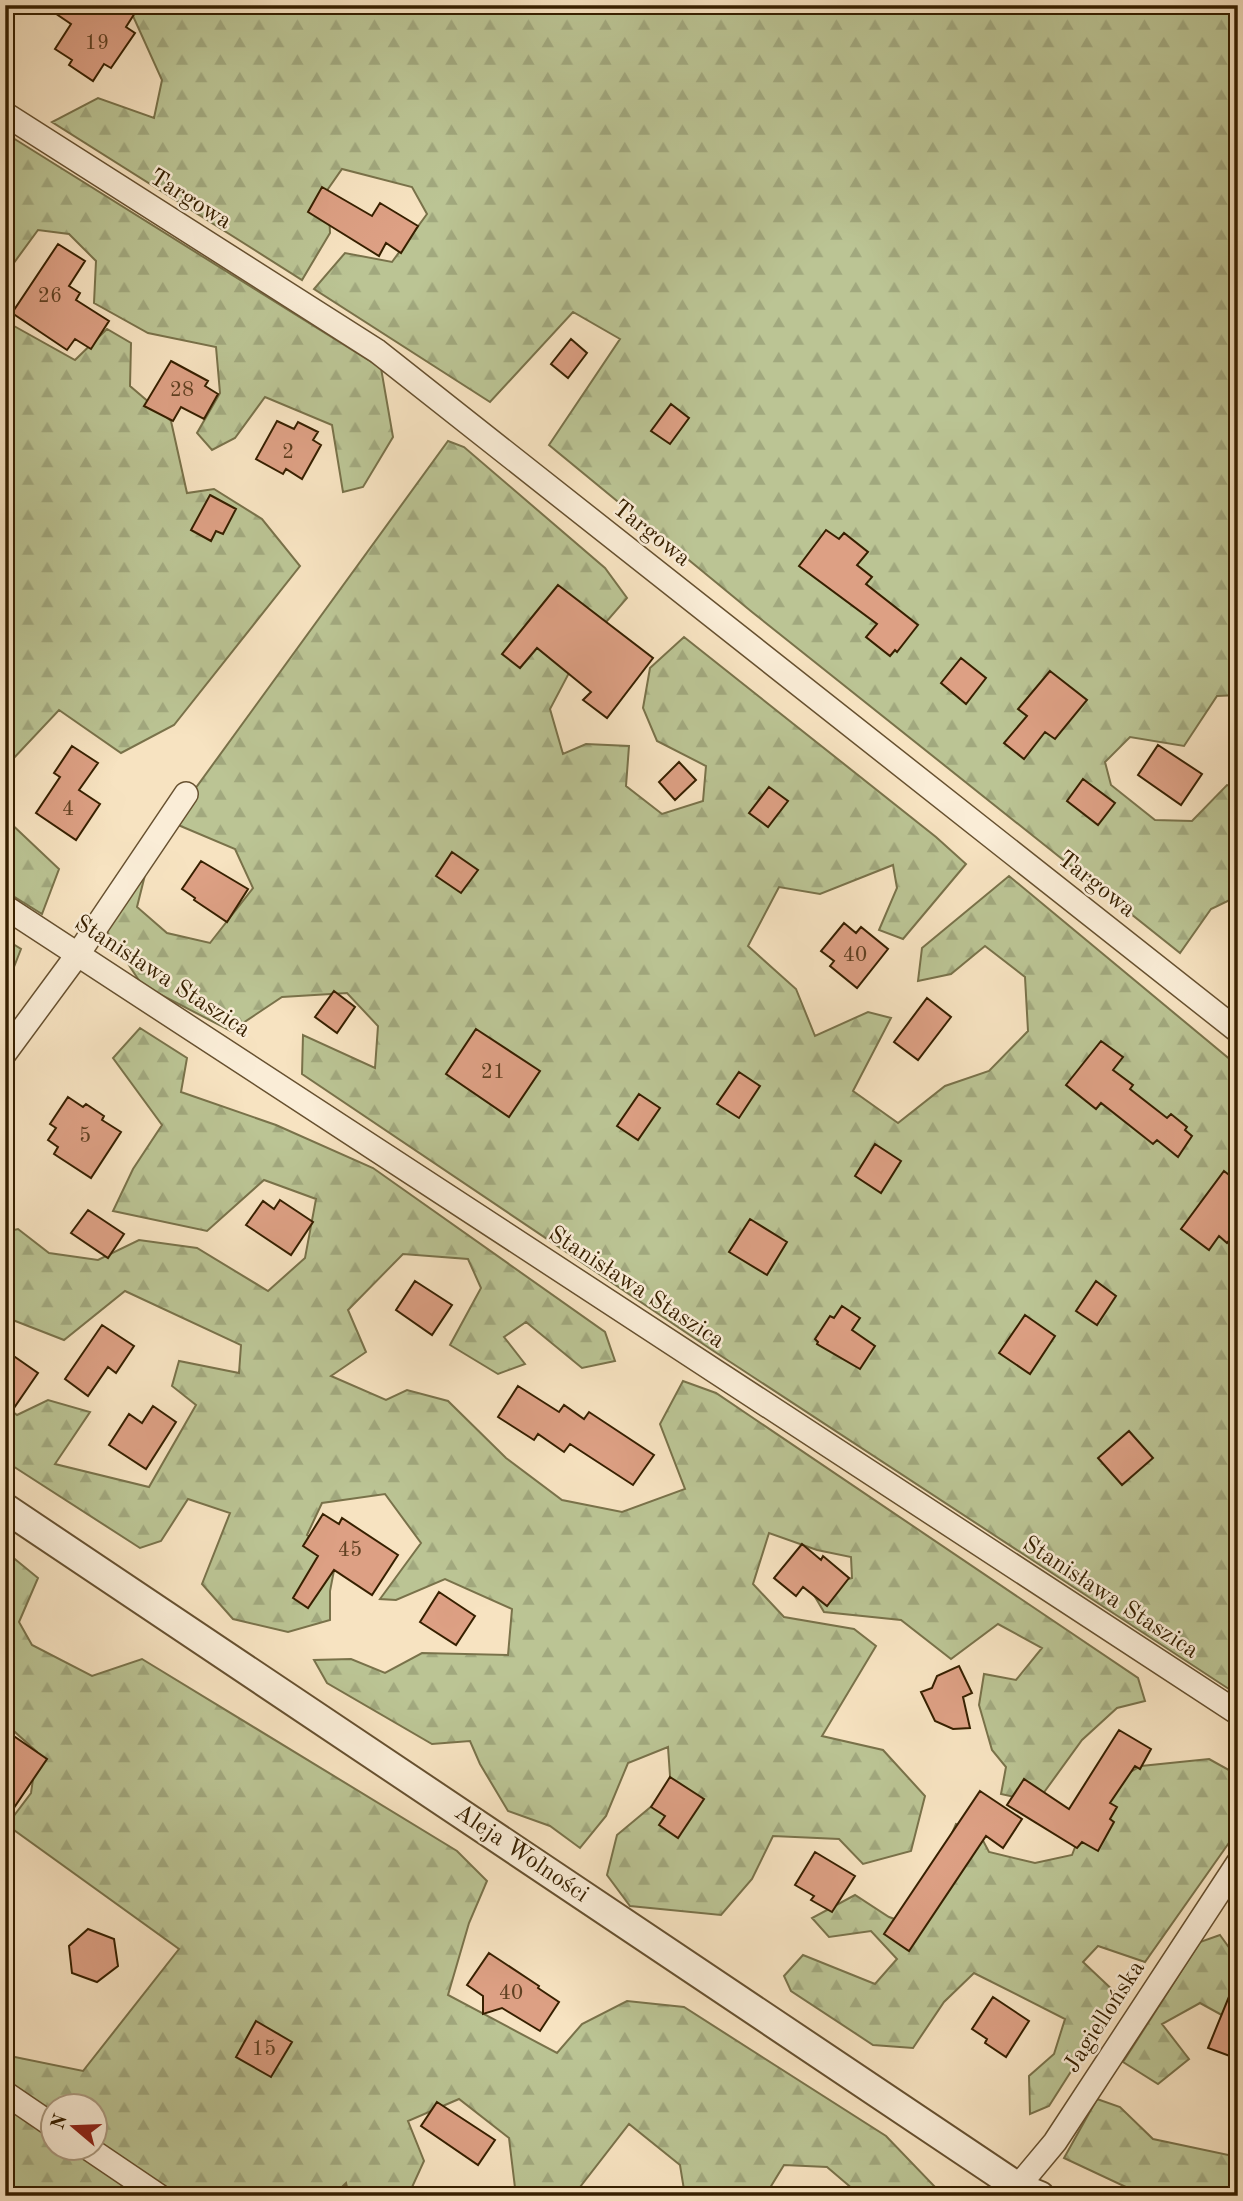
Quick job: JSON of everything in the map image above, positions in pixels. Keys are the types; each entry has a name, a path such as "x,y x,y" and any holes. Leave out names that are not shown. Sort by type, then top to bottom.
{"street":[{"name":"Targowa","path":"5,114 377,351 1238,1031"},
{"path":"5,1053 78,954 186,794"},
{"name":"Stanisława Staszica","path":"5,907 1238,1713"},
{"name":"Aleja Wolności","path":"5,1508 1023,2193"},
{"name":"Jagiellońska","path":"1023,2193 1238,1863"},
{"path":"5,2093 38,2115"},
{"path":"108,2162 159,2196"}],"green space":[{"path":"128,5 1238,5 1238,695 1217,696 1184,746 1130,737 1105,762 1111,785 1155,820 1192,821 1227,785 1238,788 1238,896 1211,909 1180,953 752,612 549,445 620,339 573,312 490,402 314,289 345,253 392,262 427,214 412,187 342,169 328,189 330,233 302,280 52,122 98,98 154,118 162,80"},
{"path":"5,133 381,368 393,437 363,487 343,492 332,425 265,397 235,438 212,450 197,433 220,393 216,347 148,333 94,303 96,261 69,234 38,230 5,275"},
{"path":"5,321 75,360 107,329 131,343 130,386 171,421 187,493 214,489 262,519 300,566 174,725 121,753 59,710 11,761 5,780"},
{"path":"448,441 464,447 605,568 627,598 580,652 550,709 563,754 586,744 629,746 626,786 662,814 703,801 706,766 657,741 643,708 650,668 684,637 936,837 966,864 903,939 879,930 897,888 893,865 820,894 779,887 748,946 796,989 815,1036 868,1012 891,1018 853,1091 898,1123 945,1086 989,1071 1028,1031 1025,977 985,946 951,974 918,981 922,948 1009,876 1238,1066 1238,1695 712,1350 302,1074 303,1035 375,1068 378,1026 347,993 282,997 231,1031 142,985 102,924 147,867 137,907 167,933 210,943 253,888 235,849 171,822"},
{"path":"5,818 59,869 42,914 5,891"},
{"path":"5,939 21,949 5,990"},
{"path":"140,1028 187,1058 181,1092 276,1125 373,1168 605,1332 615,1361 582,1368 526,1322 504,1337 525,1364 498,1374 450,1345 481,1288 468,1259 403,1254 348,1310 366,1352 331,1376 386,1400 407,1390 448,1401 506,1458 562,1500 622,1512 685,1489 660,1424 683,1381 716,1393 1138,1678 1145,1701 1117,1708 1082,1740 1037,1802 1001,1794 1006,1767 992,1750 979,1705 984,1674 1016,1680 1042,1648 998,1624 951,1659 901,1620 824,1612 811,1590 852,1578 851,1557 817,1550 769,1533 753,1584 784,1617 854,1629 876,1646 822,1736 883,1750 925,1796 911,1851 863,1864 839,1839 773,1836 752,1879 721,1915 630,1906 607,1875 617,1835 671,1790 668,1747 628,1763 606,1816 580,1848 550,1826 508,1811 480,1764 470,1741 432,1744 327,1683 314,1660 351,1659 385,1673 422,1653 508,1655 512,1609 445,1579 396,1600 380,1599 421,1543 385,1494 322,1503 307,1535 337,1555 330,1591 330,1620 288,1632 233,1619 202,1584 230,1513 188,1499 161,1541 140,1548 5,1461 5,1406 17,1415 48,1400 90,1412 55,1464 149,1487 196,1405 172,1386 179,1361 239,1373 241,1345 125,1291 64,1340 5,1317 5,1232 18,1229 49,1253 98,1260 139,1240 197,1248 268,1291 305,1258 316,1199 264,1180 207,1231 113,1211 133,1169 162,1125 113,1058"},
{"path":"5,1551 38,1578 19,1622 32,1645 92,1676 142,1659 457,1851 487,1881 469,1923 448,1995 557,2053 582,2024 627,2001 684,2007 886,2136 937,2189 936,2196 861,2196 827,2167 784,2165 765,2196 685,2196 680,2165 629,2124 573,2196 516,2196 509,2138 459,2099 408,2121 424,2161 408,2196 349,2196 346,2183 333,2196 5,2196 5,2055 83,2071 179,1949 7,1825 31,1793 37,1752 5,1723"},
{"path":"1209,1759 1238,1775 1238,1830 1145,1962 1098,1946 1083,1962 1119,1996 1049,2106 1030,2114 1029,2076 1054,2054 1065,2019 974,1973 944,2002 913,2048 873,2045 791,1991 784,1976 803,1955 875,1984 897,1959 871,1931 829,1937 812,1918 855,1895 889,1917 912,1925 956,1824 978,1831 989,1852 1035,1863 1072,1855 1101,1780 1118,1779 1141,1766"},
{"path":"1220,1935 1238,1960 1238,2024 1200,2003 1162,2024 1189,2059 1158,2084 1123,2062 1200,1942"},
{"path":"1097,2099 1120,2107 1153,2139 1238,2157 1238,2196 1145,2196 1064,2158"}],"building":[{"path":"43,5 140,5 126,27 135,33 111,68 104,64 93,81 69,65 72,60 55,49 71,24"},
{"path":"322,187 372,216 380,203 418,226 401,253 386,243 379,256 308,212"},
{"path":"58,244 85,261 69,286 80,293 76,300 109,321 91,349 75,339 67,350 12,313"},
{"path":"571,339 587,353 568,378 551,364"},
{"path":"171,361 208,381 205,386 218,394 204,419 181,407 173,421 144,406"},
{"path":"671,404 689,418 670,444 651,431"},
{"path":"277,421 294,429 298,422 318,432 313,440 321,445 302,479 286,469 283,474 256,459"},
{"path":"210,495 236,509 223,534 216,531 211,541 191,530"},
{"path":"826,530 839,539 844,533 868,552 857,565 872,577 866,584 918,625 897,652 895,650 890,656 866,637 877,624 799,566"},
{"path":"558,585 653,658 607,718 583,700 591,692 537,648 520,668 502,654"},
{"path":"961,658 986,678 966,704 941,683"},
{"path":"1050,671 1087,700 1055,739 1045,732 1024,759 1004,743 1027,716 1018,709"},
{"path":"1158,745 1202,774 1181,805 1138,775"},
{"path":"72,746 98,763 79,790 100,804 76,840 36,813 60,777 54,773"},
{"path":"679,762 696,780 675,800 659,782"},
{"path":"1083,779 1115,803 1098,825 1067,801"},
{"path":"769,787 788,801 768,827 749,813"},
{"path":"452,852 478,870 461,893 436,876"},
{"path":"201,861 248,889 227,922 182,889"},
{"path":"844,923 856,933 861,927 888,949 857,988 830,966 834,961 821,951"},
{"path":"334,991 355,1007 337,1033 315,1017"},
{"path":"927,998 951,1017 918,1060 894,1042"},
{"path":"476,1029 540,1071 509,1117 446,1074"},
{"path":"1101,1041 1123,1057 1113,1070 1133,1085 1130,1089 1167,1118 1171,1114 1187,1127 1185,1130 1192,1136 1178,1157 1157,1140 1153,1144 1101,1103 1096,1109 1066,1085"},
{"path":"739,1072 760,1086 739,1118 717,1104"},
{"path":"639,1094 660,1108 638,1140 617,1126"},
{"path":"68,1097 83,1107 86,1104 104,1116 102,1120 121,1132 91,1178 54,1154 58,1147 48,1140 56,1128 50,1124"},
{"path":"875,1144 901,1161 881,1193 855,1176"},
{"path":"1224,1171 1238,1182 1238,1229 1227,1243 1219,1236 1209,1250 1181,1229"},
{"path":"280,1200 313,1222 291,1255 246,1225 263,1201 274,1209"},
{"path":"88,1210 124,1234 108,1258 71,1233"},
{"path":"750,1219 787,1242 767,1275 729,1252"},
{"path":"415,1281 452,1305 432,1335 396,1310"},
{"path":"1096,1281 1116,1296 1097,1325 1076,1311"},
{"path":"842,1306 860,1318 852,1330 875,1346 860,1369 817,1344 815,1339 830,1316 834,1318"},
{"path":"1025,1315 1055,1336 1030,1374 999,1353"},
{"path":"102,1325 134,1346 116,1373 108,1367 88,1396 65,1379"},
{"path":"5,1350 38,1373 5,1421"},
{"path":"518,1386 559,1412 564,1405 584,1419 589,1412 654,1455 633,1485 570,1444 564,1452 538,1434 534,1440 498,1417"},
{"path":"153,1406 176,1422 146,1469 109,1445 129,1414 142,1423"},
{"path":"1129,1431 1153,1458 1122,1485 1098,1458"},
{"path":"323,1514 339,1524 342,1518 398,1555 372,1595 334,1570 308,1608 293,1598 318,1556 303,1546"},
{"path":"802,1544 821,1560 823,1556 849,1578 827,1606 803,1587 796,1596 774,1578"},
{"path":"439,1592 475,1616 456,1645 420,1622"},
{"path":"959,1666 972,1693 963,1697 970,1728 953,1729 935,1721 921,1692 932,1688 937,1676"},
{"path":"5,1730 47,1759 5,1821"},
{"path":"1119,1730 1151,1749 1140,1769 1135,1766 1110,1803 1117,1807 1110,1819 1114,1822 1098,1851 1082,1842 1077,1848 1007,1805 1024,1779 1069,1809"},
{"path":"670,1777 704,1799 678,1838 659,1825 665,1816 651,1807"},
{"path":"980,1791 1022,1819 1003,1848 986,1836 909,1951 884,1934"},
{"path":"815,1852 855,1876 832,1912 811,1900 814,1896 795,1885"},
{"path":"88,1929 114,1939 118,1966 97,1982 72,1973 69,1946"},
{"path":"489,1953 559,2002 540,2031 502,2008 483,2014 483,1996 467,1985"},
{"path":"1238,1978 1238,2059 1208,2048"},
{"path":"993,1997 1029,2021 1006,2057 985,2043 987,2039 972,2029"},
{"path":"256,2021 292,2042 271,2077 236,2057"},
{"path":"437,2102 495,2140 478,2165 421,2126"}]}
